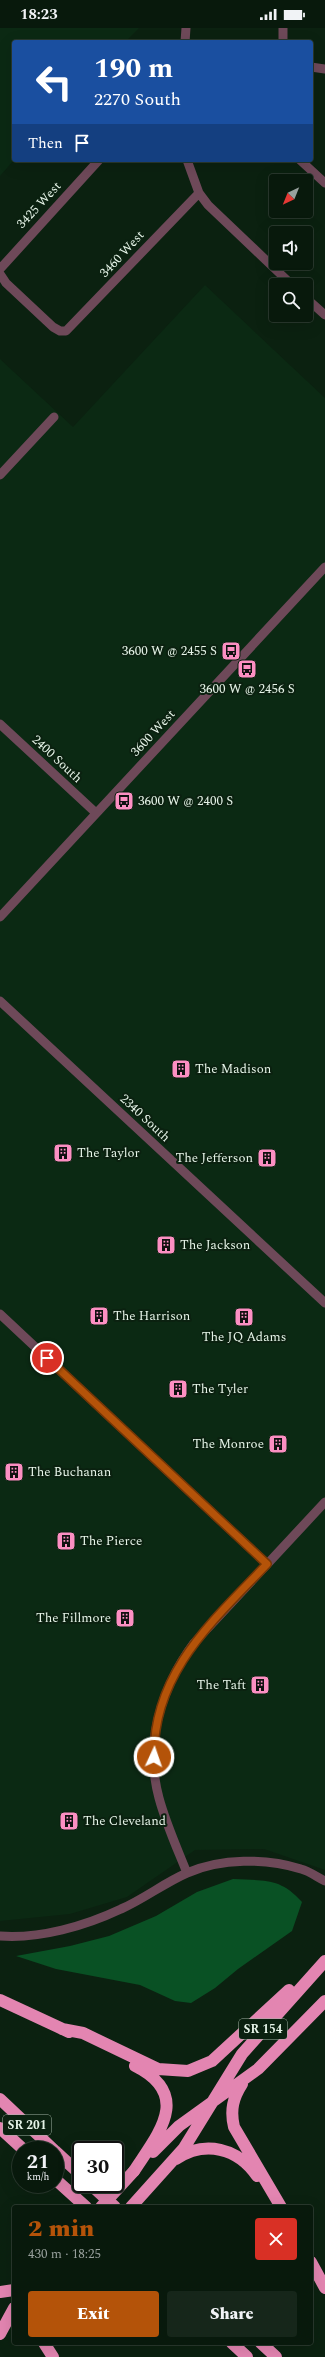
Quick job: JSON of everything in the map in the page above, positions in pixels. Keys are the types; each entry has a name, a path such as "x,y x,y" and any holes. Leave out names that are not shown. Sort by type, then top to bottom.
{"highway":[{"path":"62,2029 82,2033 158,2069 171,2072 188,2071 206,2064 217,2056 325,1957"},
{"name":"SR 154","path":"133,2205 173,2161 193,2134 242,2054 325,1961"},
{"path":"0,2000 144,2070 154,2078 164,2090 167,2106 164,2123 134,2171"},
{"name":"SR 154","path":"103,2205 179,2126 246,2078 277,2050 325,2001"},
{"path":"246,2078 233,2101 233,2121 237,2134 258,2166 280,2205"},
{"name":"SR 201","path":"0,2099 45,2141"},
{"name":"SR 201","path":"0,2128 14,2141"},
{"path":"173,2161 189,2152 203,2149 215,2148 230,2152 253,2170 275,2205"},
{"name":"SR 201","path":"64,2159 72,2166"},
{"path":"64,2187 84,2205"},
{"path":"100,2193 113,2205"},
{"path":"313,2266 325,2288"},
{"path":"313,2268 325,2288"},
{"path":"0,2292 12,2290"},
{"path":"12,2312 0,2334 12,2325"},
{"path":"45,2345 53,2357"},
{"path":"234,2345 247,2357"},
{"path":"263,2345 276,2357"}],"street":[{"path":"185,40 186,28"},
{"path":"283,28 283,40"},
{"path":"313,67 325,69"},
{"name":"3425 West","path":"0,269 96,162"},
{"path":"187,162 199,192 222,220 284,278"},
{"path":"302,162 325,183"},
{"name":"3460 West","path":"0,274 6,283 53,327 63,332 72,326 199,192"},
{"path":"313,304 325,315"},
{"path":"0,475 54,417"},
{"name":"3600 West","path":"0,917 325,567"},
{"name":"2400 South","path":"0,724 96,813"},
{"name":"2340 South","path":"0,1001 325,1303"},
{"path":"0,1314 267,1564"},
{"path":"187,1872 163,1813 154,1770 154,1745 162,1702 181,1661 194,1643 325,1502"},
{"path":"0,1936 44,1933 86,1923 121,1909 187,1872 218,1864 254,1861 302,1869 325,1881"}],"shaded area":[{"path":"0,28 139,28 127,40 12,40 12,162 0,176"},
{"path":"205,285 325,398 325,1870 264,1849 195,1850 127,1897 70,1914 0,1921 0,359 73,427"},
{"path":"233,1879 263,1881 279,1884 294,1894 302,1902 292,1931 238,1969 215,1988 191,2003 175,2001 140,1985 56,1969 16,1956 70,1946 109,1936 156,1916 197,1892"}],"place":[{"name":"3600 W @ 2455 S","path":"231,651"},
{"name":"3600 W @ 2456 S","path":"247,669"},
{"name":"3600 W @ 2400 S","path":"124,801"},
{"name":"The Madison","path":"181,1069"},
{"name":"The Taylor","path":"63,1153"},
{"name":"The Jefferson","path":"267,1158"},
{"name":"The Jackson","path":"166,1245"},
{"name":"The Harrison","path":"99,1316"},
{"name":"The JQ Adams","path":"244,1317"},
{"name":"The Tyler","path":"178,1389"},
{"name":"The Monroe","path":"278,1444"},
{"name":"The Buchanan","path":"14,1472"},
{"name":"The Pierce","path":"66,1541"},
{"name":"The Fillmore","path":"125,1618"},
{"name":"The Taft","path":"260,1685"},
{"name":"The Cleveland","path":"69,1821"}],"route":[{"path":"47,1358 267,1564 194,1643 181,1661 162,1702 154,1745 154,1757"}]}
